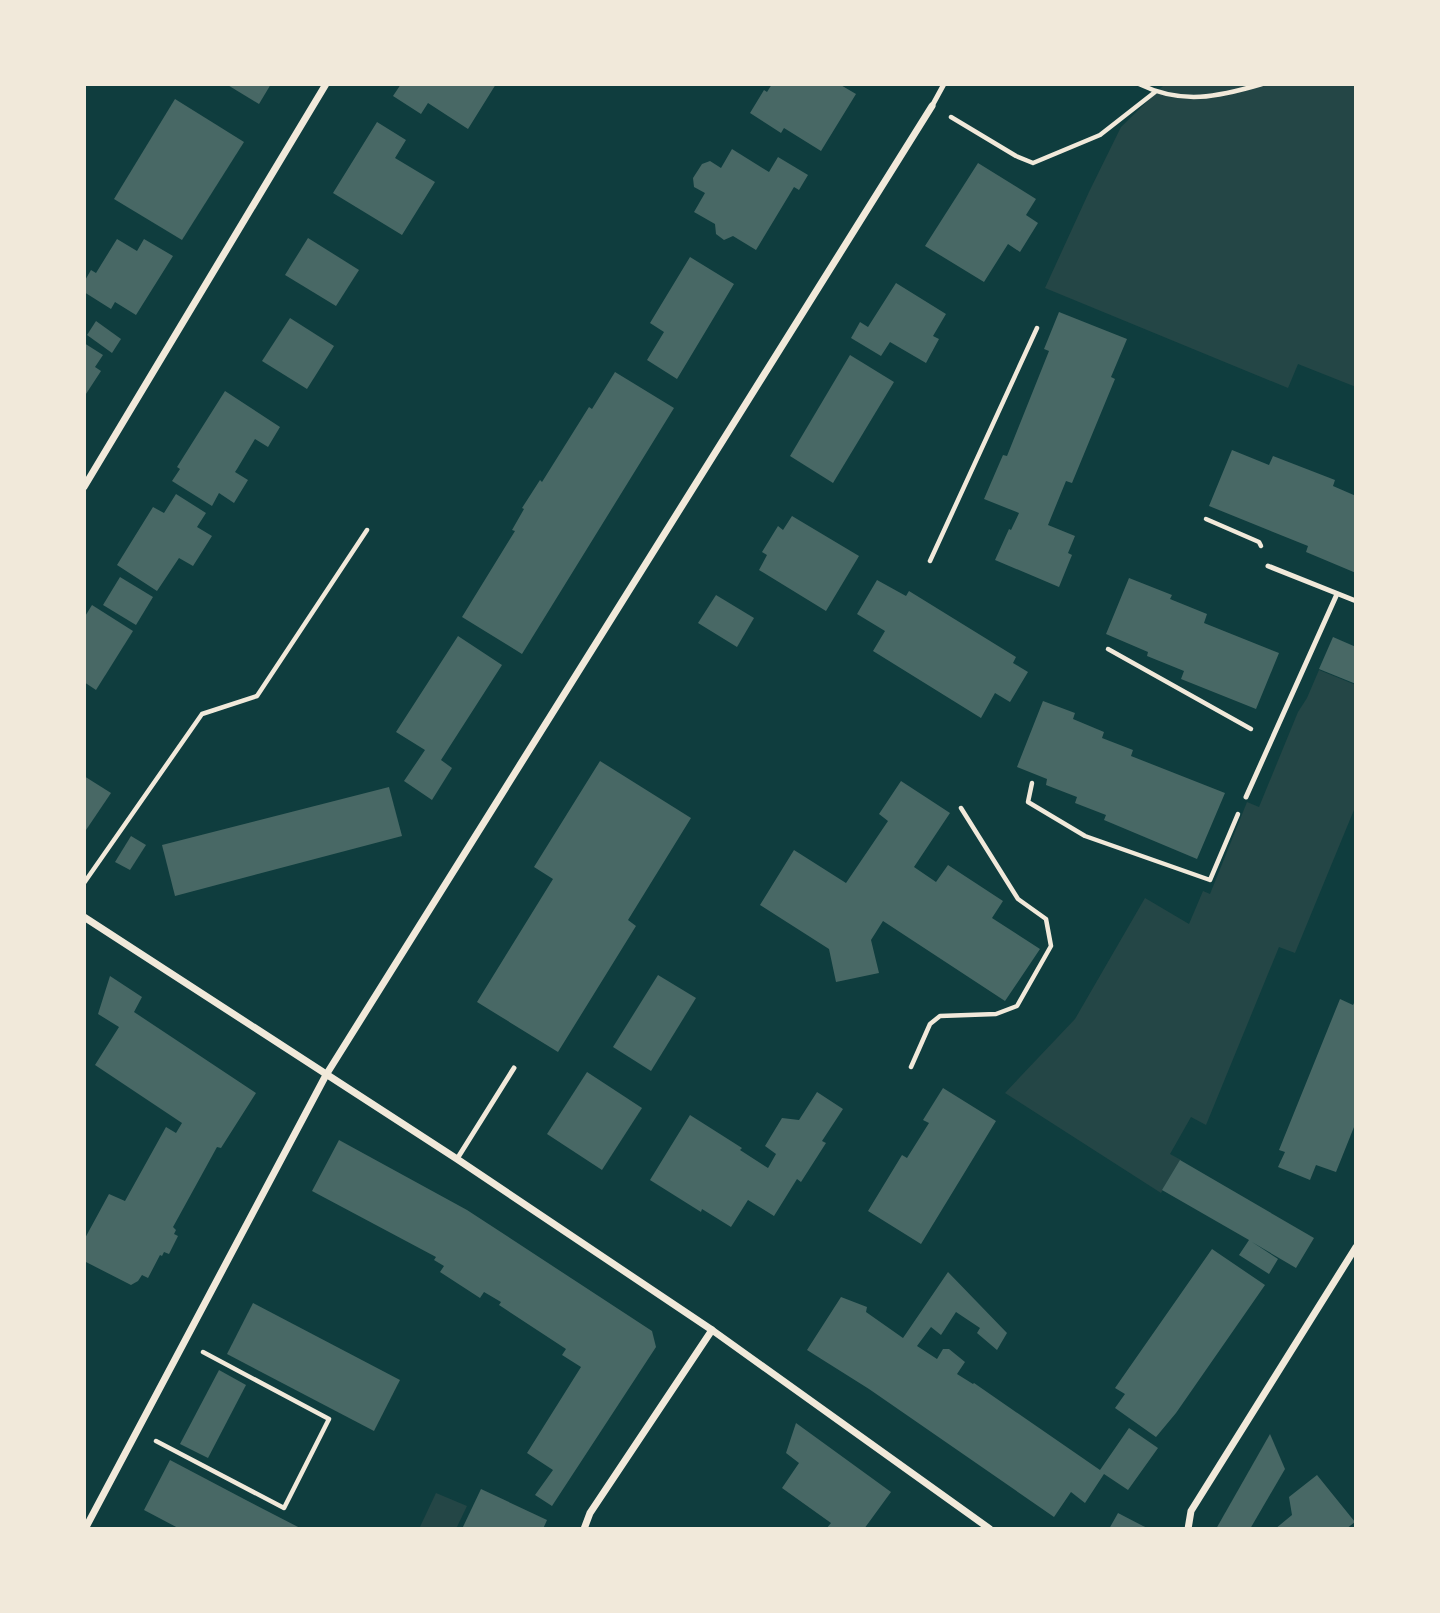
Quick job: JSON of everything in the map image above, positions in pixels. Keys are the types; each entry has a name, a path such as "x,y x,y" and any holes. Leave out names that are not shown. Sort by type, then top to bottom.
{"street":[{"path":"84,486 326,84"},
{"path":"85,1529 326,1075 932,106"},
{"path":"84,917 457,1159 712,1330 990,1529"},
{"path":"1188,1529 1191,1511 1356,1247"},
{"path":"584,1529 590,1513 712,1330"}],"lane":[{"path":"932,106 944,84"},
{"path":"1268,566 1356,601"},
{"path":"1246,797 1337,594"},
{"path":"457,1159 514,1068"}],"path":[{"path":"1139,84 1155,92 1196,99 1262,84"},
{"path":"932,106 1016,156 1033,163 1100,135 1155,92"},
{"path":"930,561 1037,328"},
{"path":"1206,519 1259,541 1268,566"},
{"path":"84,883 202,714 257,696 367,530"},
{"path":"1108,649 1270,740"},
{"path":"1032,783 1028,802 1085,836 1210,880 1246,797"},
{"path":"911,1067 930,1024 940,1016 996,1014 1017,1006 1051,946 1046,919 1018,899 961,808"},
{"path":"137,1431 284,1508 329,1419 184,1341"}],"shaded area":[{"path":"1165,84 1356,84 1356,387 1298,364 1288,388 1045,288 1121,127"},
{"path":"1319,670 1356,685 1356,805 1295,953 1279,947 1206,1125 1191,1117 1170,1154 1181,1160 1161,1193 1005,1093 1075,1019 1145,898 1189,924 1203,891 1210,894 1247,802 1259,807 1298,712"},
{"path":"436,1493 467,1506 456,1529 419,1529"}],"building":[{"path":"226,84 271,84 259,104"},
{"path":"401,84 496,84 468,129 428,103 421,114 393,96"},
{"path":"772,84 839,84 856,94 821,151 784,128 781,133 750,113 764,90 767,92"},
{"path":"175,99 244,142 182,240 114,199"},
{"path":"377,122 406,140 395,158 435,182 402,235 333,193"},
{"path":"732,149 769,172 778,157 808,175 799,190 794,187 756,250 733,236 724,240 716,234 715,224 694,212 705,193 694,187 693,178 702,164 710,161 721,168"},
{"path":"978,163 1036,199 1026,215 1038,223 1020,252 1008,244 984,282 925,246"},
{"path":"308,238 359,270 336,306 285,275"},
{"path":"117,239 137,251 144,239 173,256 136,315 115,302 111,309 84,292 84,282 91,270 96,273"},
{"path":"690,257 734,284 677,379 647,360 664,332 650,323"},
{"path":"896,283 946,314 933,336 939,339 926,363 890,342 881,356 851,338 860,322 868,327"},
{"path":"1059,312 1127,339 1111,377 1115,379 1072,483 1066,481 1048,525 1075,536 1068,553 1072,555 1059,587 995,560 1019,513 984,499 1003,455 1007,456 1049,351 1044,349"},
{"path":"290,318 334,346 307,389 262,361"},
{"path":"96,321 121,339 112,353 87,335"},
{"path":"84,343 103,355 95,367 101,371 84,397"},
{"path":"850,355 894,382 833,483 790,456"},
{"path":"615,372 674,408 522,654 462,617 515,531 512,530 524,509 522,508"},
{"path":"225,391 280,427 268,447 255,439 235,472 248,480 234,503 219,493 212,506 172,481 180,469 177,467"},
{"path":"1232,450 1269,465 1273,456 1335,480 1333,486 1356,496 1356,573 1306,552 1308,546 1209,506"},
{"path":"176,494 206,513 197,527 212,536 193,566 179,558 157,591 117,565 153,507 164,513"},
{"path":"792,516 859,556 826,611 759,570 767,555 762,552 778,526 783,530"},
{"path":"120,577 153,597 136,625 103,605"},
{"path":"1129,578 1172,595 1170,599 1207,614 1204,623 1279,653 1256,709 1181,679 1184,671 1147,656 1148,652 1106,634"},
{"path":"877,580 906,596 909,591 1016,657 1013,663 1028,672 1010,702 995,693 981,718 873,651 885,631 857,614"},
{"path":"716,595 754,618 737,647 698,623"},
{"path":"92,605 133,631 96,690 84,682 84,618"},
{"path":"458,636 502,665 441,760 452,768 432,800 404,781 425,750 396,732"},
{"path":"1333,637 1356,647 1356,684 1319,669"},
{"path":"1043,701 1075,713 1073,719 1104,732 1102,738 1133,750 1131,756 1225,793 1197,859 1104,820 1106,815 1075,803 1077,797 1046,785 1047,779 1017,767"},
{"path":"600,761 691,818 628,920 636,926 558,1052 477,1002 553,879 534,867"},
{"path":"84,776 111,793 84,833"},
{"path":"901,781 950,813 914,867 936,882 948,865 1003,901 992,918 1040,949 1005,1001 883,921 871,940 879,973 836,982 829,949 760,905 794,850 846,883 888,821 879,814"},
{"path":"389,787 402,836 175,896 162,845"},
{"path":"131,836 146,845 130,870 115,862"},
{"path":"658,975 696,998 651,1071 613,1047"},
{"path":"110,976 142,997 134,1012 256,1093 221,1148 217,1147 173,1227 176,1230 174,1234 178,1236 169,1254 164,1252 160,1255 148,1278 142,1275 131,1285 84,1261 84,1240 109,1194 125,1201 166,1127 176,1133 182,1123 95,1065 119,1027 98,1014"},
{"path":"1340,999 1353,1005 1356,999 1356,1122 1336,1172 1316,1165 1310,1180 1278,1167 1285,1152 1279,1150"},
{"path":"587,1072 642,1108 602,1170 547,1134"},
{"path":"943,1088 996,1121 921,1244 868,1211 902,1155 907,1158 929,1123 923,1120"},
{"path":"817,1092 843,1109 822,1141 826,1143 801,1182 797,1179 774,1216 748,1200 731,1227 650,1180 690,1115 768,1168 776,1154 765,1146 782,1118 799,1120"},
{"path":"339,1140 467,1210 652,1331 656,1347 552,1506 535,1495 553,1470 527,1453 581,1367 562,1355 566,1349 499,1305 501,1302 484,1292 480,1298 440,1272 444,1266 434,1260 436,1257 312,1191"},
{"path":"1180,1160 1314,1238 1296,1268 1252,1242 1278,1259 1269,1274 1239,1255 1249,1240 1162,1190"},
{"path":"1212,1249 1265,1285 1176,1413 1156,1437 1115,1408 1125,1394 1115,1388"},
{"path":"948,1272 1007,1333 997,1350 977,1333 980,1328 956,1312 941,1335 931,1327 917,1346 937,1359 943,1349 949,1349 965,1362 957,1374 1100,1470 1129,1428 1158,1448 1128,1490 1104,1474 1085,1503 1071,1492 1054,1517 869,1389 807,1350 841,1297 867,1307 866,1312 903,1338"},
{"path":"253,1303 400,1380 374,1431 227,1354"},
{"path":"219,1370 246,1385 208,1458 180,1444"},
{"path":"796,1423 891,1492 864,1529 826,1529 831,1523 782,1488 799,1463 786,1453"},
{"path":"1270,1434 1285,1469 1250,1529 1216,1529"},
{"path":"170,1460 302,1529 180,1529 144,1510"},
{"path":"1317,1475 1355,1522 1346,1529 1275,1529 1292,1515 1289,1497"},
{"path":"481,1489 547,1520 543,1529 462,1529"},
{"path":"1118,1513 1143,1526 1150,1529 1109,1529"}]}
